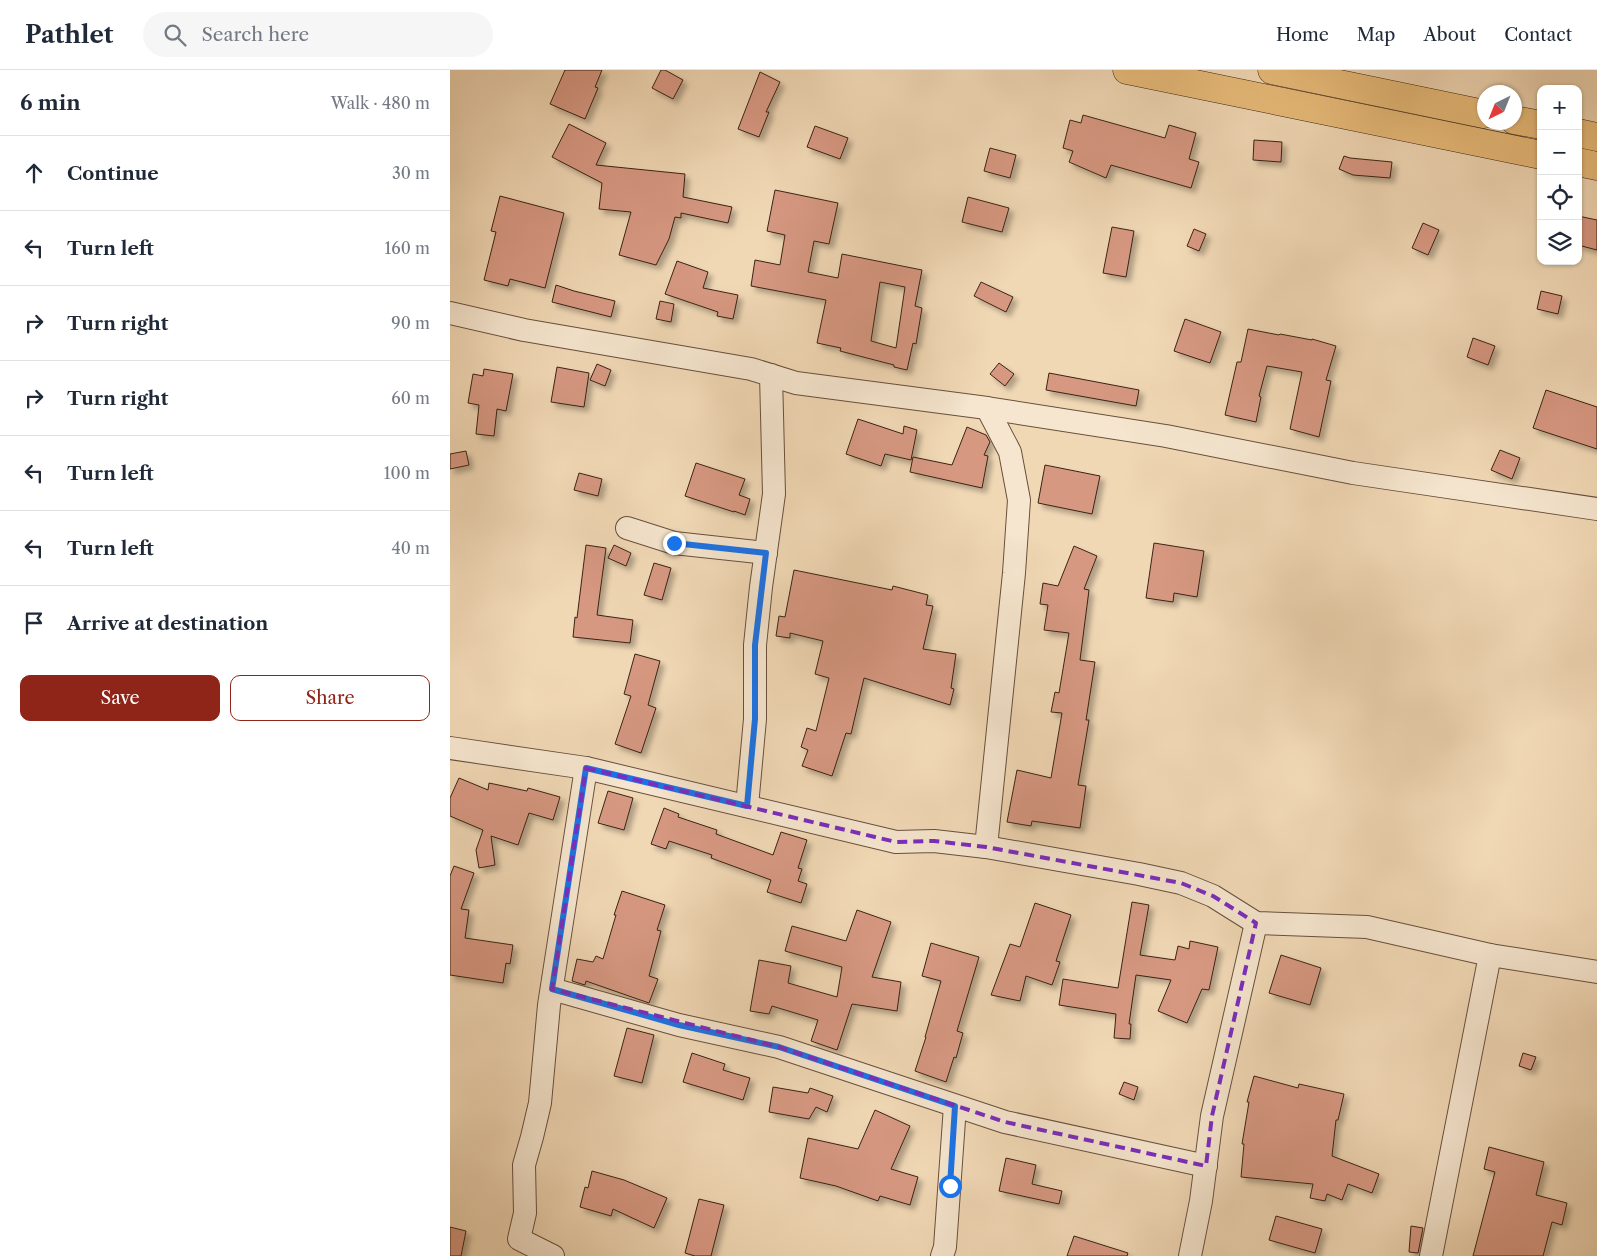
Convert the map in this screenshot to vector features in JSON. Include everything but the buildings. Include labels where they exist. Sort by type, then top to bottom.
[{"type":"highway","points":[[1127,70],[1537,153]]},
{"type":"highway","points":[[1272,70],[1477,113]]},
{"type":"highway","points":[[1522,121],[1537,124]]},
{"type":"highway","points":[[1582,134],[1597,136]]},
{"type":"highway","points":[[1582,163],[1597,166]]},
{"type":"street","points":[[450,313],[524,330],[751,370],[796,383],[986,408],[1166,436],[1353,473],[1597,510]]},
{"type":"street","points":[[747,806],[755,719],[755,645],[774,494],[771,375]]},
{"type":"street","points":[[986,408],[1010,452],[1019,500],[1014,573],[986,847]]},
{"type":"street","points":[[627,528],[674,543],[766,553]]},
{"type":"street","points":[[450,748],[586,768],[896,842],[934,841],[986,847],[1181,883],[1212,896],[1256,923],[1367,928],[1490,955],[1597,972]]},
{"type":"street","points":[[553,1256],[519,1239],[525,1213],[524,1165],[540,1104],[552,989],[586,768]]},
{"type":"street","points":[[1190,1256],[1201,1201],[1212,1116],[1256,923]]},
{"type":"street","points":[[1430,1256],[1490,955]]},
{"type":"street","points":[[552,989],[679,1025],[779,1047],[1005,1122],[1206,1166]]},
{"type":"street","points":[[942,1256],[945,1247],[955,1106]]},
{"type":"highlighted area","points":[[586,768],[896,842],[934,841],[986,847],[1181,883],[1213,896],[1256,923],[1212,1116],[1206,1166],[1005,1122],[779,1047],[552,989]]},
{"type":"route","points":[[674,543],[766,553],[755,645],[755,719],[747,806],[586,768],[552,989],[679,1025],[779,1047],[955,1106],[950,1186]]}]
